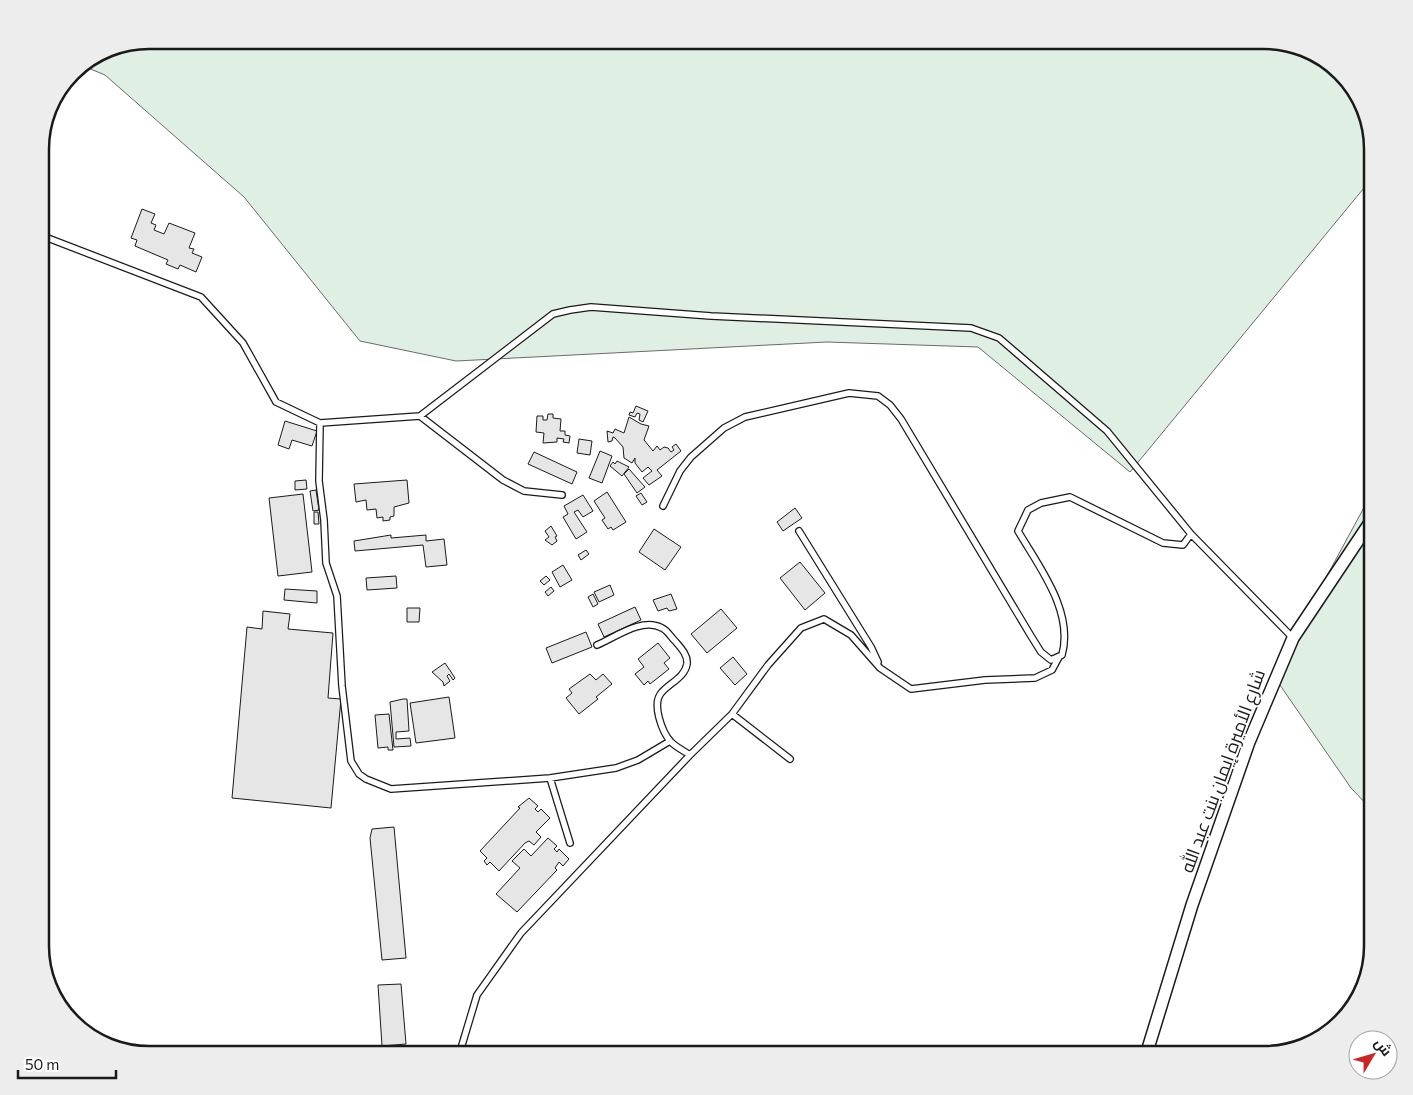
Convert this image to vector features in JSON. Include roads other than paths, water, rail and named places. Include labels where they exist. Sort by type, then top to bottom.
[{"type":"street","name":"شارع الأميرة إيمان بنت عبد الله","points":[[1149,1046],[1192,906],[1246,751],[1293,638],[1364,532]]},
{"type":"lane","points":[[49,238],[201,297],[243,343],[276,402],[320,424],[420,416],[553,314],[590,307],[711,316],[971,328],[999,338],[1106,431],[1191,534],[1293,638]]},
{"type":"lane","points":[[663,506],[680,471],[691,457],[724,428],[745,417],[850,393],[878,396],[890,405],[901,419],[1041,652],[1051,660],[1059,657]]},
{"type":"lane","points":[[420,416],[503,480],[524,491],[562,495]]},
{"type":"lane","points":[[320,424],[319,481],[324,520],[326,563],[336,596],[342,686],[351,761],[354,768],[366,779],[391,788],[550,778],[616,768],[638,760],[670,741]]},
{"type":"lane","points":[[463,1046],[477,995],[521,933],[690,755],[732,714],[768,665],[801,628],[824,619],[851,635],[880,668],[911,689],[985,680],[1035,678],[1052,670],[1062,655],[1065,638],[1058,601],[1018,531],[1028,510],[1041,503],[1070,498],[1163,543],[1183,545],[1191,534]]},
{"type":"lane","points":[[799,531],[871,647],[880,668]]},
{"type":"lane","points":[[597,645],[642,624],[663,628],[684,652],[687,662],[686,670],[658,697],[659,719],[670,741],[690,755]]},
{"type":"lane","points":[[732,714],[790,760]]},
{"type":"lane","points":[[550,778],[570,843]]}]
